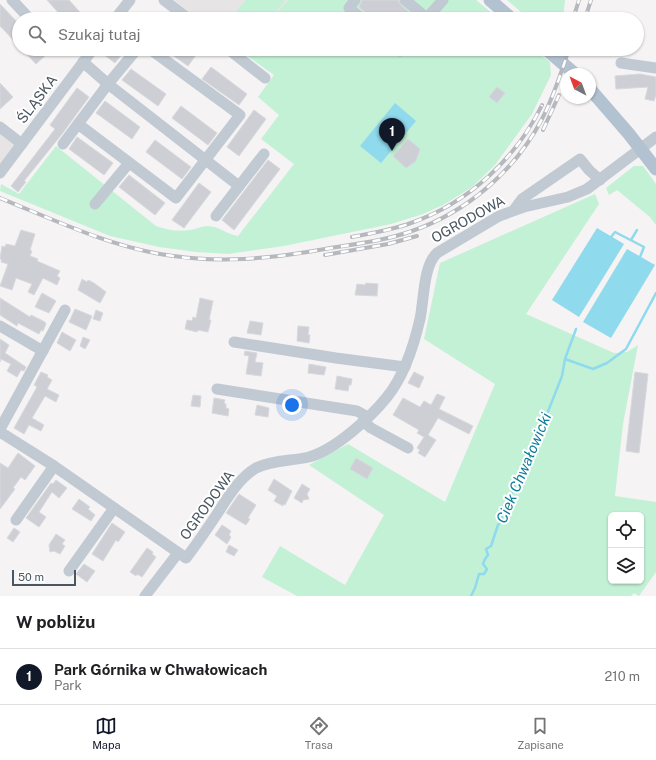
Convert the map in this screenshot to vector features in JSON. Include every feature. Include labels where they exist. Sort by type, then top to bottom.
[{"type":"main road","points":[[490,0],[504,12]]},
{"type":"main road","points":[[554,56],[568,68]]},
{"type":"main road","points":[[596,96],[656,169]]},
{"type":"street","points":[[12,0],[23,12]]},
{"type":"street","points":[[121,12],[130,0]]},
{"type":"street","points":[[164,0],[180,12]]},
{"type":"street","points":[[354,12],[349,8],[355,0]]},
{"type":"street","points":[[405,0],[419,12]]},
{"type":"street","points":[[431,12],[442,0]]},
{"type":"street","name":"ŚLĄSKA","points":[[0,173],[88,56]]},
{"type":"street","points":[[63,144],[131,56]]},
{"type":"street","points":[[78,124],[176,198],[240,115],[160,56]]},
{"type":"street","points":[[237,56],[265,78]]},
{"type":"street","points":[[83,62],[108,84],[239,186]]},
{"type":"street","points":[[621,63],[656,68]]},
{"type":"street","points":[[0,127],[22,144]]},
{"type":"street","name":"OGRODOWA","points":[[65,310],[0,430],[186,558],[235,488],[251,472],[267,464],[311,456],[322,452],[337,443],[366,419],[389,394],[404,367],[420,319],[431,259],[437,253],[488,222],[514,210],[568,198],[587,189],[656,136]]},
{"type":"street","points":[[216,216],[264,154]]},
{"type":"street","points":[[514,210],[522,199],[580,159],[600,180]]},
{"type":"street","points":[[95,204],[129,163]]},
{"type":"street","points":[[0,326],[43,351]]},
{"type":"street","points":[[234,342],[404,367]]},
{"type":"street","points":[[218,389],[357,411],[366,419],[371,428],[408,448]]},
{"type":"street","points":[[16,520],[54,466]]},
{"type":"street","points":[[69,571],[114,508]]},
{"type":"street","name":"OGRODOWA","points":[[145,596],[178,553]]},
{"type":"shaded area","points":[[174,0],[288,0],[277,12],[190,12]]},
{"type":"shaded area","points":[[0,133],[16,145],[0,169]]},
{"type":"green space","points":[[246,0],[285,1],[275,12],[235,12]]},
{"type":"green space","points":[[288,0],[476,0],[491,12],[277,12]]},
{"type":"green space","points":[[507,0],[565,0],[564,12],[521,12]]},
{"type":"green space","points":[[248,56],[543,56],[550,62],[551,75],[532,114],[495,165],[472,187],[445,204],[423,214],[391,224],[284,246],[228,254],[196,252],[159,247],[110,236],[0,191],[1,184],[19,194],[56,146],[156,226],[169,230],[181,231],[212,226],[238,236],[294,164],[261,139],[279,115],[258,97],[274,75]]},
{"type":"green space","points":[[634,166],[643,166],[656,184],[656,225],[650,217],[617,190],[609,195],[606,188]]},
{"type":"green space","points":[[595,194],[599,204],[526,314],[614,353],[627,352],[638,345],[623,424],[615,496],[656,502],[656,572],[639,596],[634,593],[631,596],[297,596],[262,577],[280,546],[345,585],[384,515],[309,465],[348,444],[445,502],[495,384],[424,339],[440,263]]},
{"type":"water","points":[[395,103],[416,121],[381,163],[360,146]]},
{"type":"water","points":[[597,228],[624,244],[579,317],[552,300]]},
{"type":"water","points":[[627,249],[655,265],[611,338],[583,322]]},
{"type":"building","points":[[47,0],[69,0],[80,12],[58,12]]},
{"type":"building","points":[[362,0],[398,0],[409,12],[365,12],[359,7]]},
{"type":"building","points":[[0,4],[12,17],[12,39],[0,26]]},
{"type":"building","points":[[29,56],[45,56],[36,64]]},
{"type":"building","points":[[106,56],[120,56],[115,63]]},
{"type":"building","points":[[174,56],[195,56],[188,66]]},
{"type":"building","points":[[211,67],[247,94],[239,105],[202,79]]},
{"type":"building","points":[[131,69],[166,94],[158,106],[122,80]]},
{"type":"building","points":[[640,74],[656,77],[656,95],[654,101],[645,99],[648,87],[616,89],[615,76]]},
{"type":"building","points":[[0,83],[13,97],[0,109]]},
{"type":"building","points":[[497,87],[505,93],[497,103],[489,97]]},
{"type":"building","points":[[77,88],[89,97],[62,134],[24,181],[26,182],[18,192],[11,186],[55,129],[50,125]]},
{"type":"building","points":[[105,101],[140,127],[132,139],[96,113]]},
{"type":"building","points":[[181,106],[217,133],[208,145],[172,118]]},
{"type":"building","points":[[254,110],[266,119],[239,156],[227,147]]},
{"type":"building","points":[[77,137],[113,163],[104,175],[69,149]]},
{"type":"building","points":[[408,139],[420,149],[416,161],[406,168],[393,156]]},
{"type":"building","points":[[155,140],[191,167],[182,179],[146,152]]},
{"type":"building","points":[[268,160],[280,169],[234,230],[222,220]]},
{"type":"building","points":[[129,175],[165,203],[155,215],[119,187]]},
{"type":"building","points":[[199,183],[211,192],[184,228],[172,220]]},
{"type":"building","points":[[21,230],[35,234],[30,250],[32,251],[30,256],[38,259],[37,261],[60,271],[57,276],[60,278],[57,285],[43,278],[34,295],[28,292],[32,284],[16,278],[12,290],[0,286],[8,264],[1,262],[2,260],[0,259],[2,246],[5,247],[6,244],[15,246]]},
{"type":"building","points":[[82,279],[87,282],[88,280],[94,283],[106,292],[100,303],[78,290]]},
{"type":"building","points":[[366,283],[378,284],[377,296],[355,295],[357,284],[365,285]]},
{"type":"building","points":[[42,293],[56,301],[49,313],[35,307]]},
{"type":"building","points":[[0,298],[30,317],[31,315],[45,322],[46,324],[43,331],[41,330],[39,334],[18,323],[17,326],[0,315]]},
{"type":"building","points":[[200,298],[213,301],[208,332],[198,330],[197,332],[185,329],[187,320],[192,321],[193,317],[196,318]]},
{"type":"building","points":[[75,309],[92,316],[86,330],[69,322]]},
{"type":"building","points":[[96,310],[103,313],[100,321],[93,319]]},
{"type":"building","points":[[250,321],[263,323],[261,335],[247,333]]},
{"type":"building","points":[[298,326],[309,327],[309,343],[297,341]]},
{"type":"building","points":[[62,332],[76,340],[70,351],[57,343]]},
{"type":"building","points":[[83,337],[90,340],[85,349],[80,346]]},
{"type":"building","points":[[0,339],[9,345],[5,353],[26,367],[24,371],[21,370],[17,377],[7,371],[11,364],[1,359],[0,362]]},
{"type":"building","points":[[245,351],[257,353],[255,362],[263,363],[261,376],[246,374],[249,356],[244,355]]},
{"type":"building","points":[[309,364],[326,367],[324,375],[308,373]]},
{"type":"building","points":[[41,372],[48,375],[47,377],[52,380],[47,389],[59,395],[56,402],[45,396],[32,418],[44,425],[41,431],[29,425],[24,434],[14,428],[37,387],[34,385]]},
{"type":"building","points":[[414,372],[424,377],[419,388],[408,383]]},
{"type":"building","points":[[635,372],[648,374],[639,453],[626,451]]},
{"type":"building","points":[[337,376],[352,379],[348,391],[335,389]]},
{"type":"building","points":[[437,394],[445,397],[439,409],[473,426],[469,434],[438,418],[428,435],[436,440],[425,457],[418,453],[420,450],[417,448],[424,437],[417,433],[419,430],[393,415],[403,398],[420,407],[424,401],[431,405]]},
{"type":"building","points":[[193,395],[201,396],[200,407],[191,406]]},
{"type":"building","points":[[214,398],[225,400],[224,403],[226,404],[226,408],[229,409],[228,416],[212,413]]},
{"type":"building","points":[[257,405],[269,408],[268,417],[255,415]]},
{"type":"building","points":[[18,453],[35,466],[25,480],[21,477],[13,488],[15,489],[0,509],[0,463],[8,468]]},
{"type":"building","points":[[356,458],[373,468],[367,479],[350,469]]},
{"type":"building","points":[[274,479],[292,491],[285,505],[283,504],[283,506],[274,501],[277,496],[268,490]]},
{"type":"building","points":[[56,480],[67,488],[59,498],[52,492],[39,512],[46,517],[39,527],[26,518],[51,483],[53,484]]},
{"type":"building","points":[[302,484],[310,489],[307,494],[309,499],[303,500],[302,503],[294,498]]},
{"type":"building","points":[[239,494],[256,505],[248,518],[250,519],[246,525],[226,513]]},
{"type":"building","points":[[79,499],[90,507],[88,509],[95,515],[91,521],[72,509]]},
{"type":"building","points":[[112,523],[125,532],[118,542],[116,540],[103,561],[92,554]]},
{"type":"building","points":[[222,525],[231,531],[229,535],[231,537],[227,544],[215,535]]},
{"type":"building","points":[[14,528],[20,532],[13,542],[7,538]]},
{"type":"building","points":[[56,534],[65,540],[62,544],[65,546],[60,554],[54,551],[50,552],[49,545]]},
{"type":"building","points":[[229,545],[238,550],[234,556],[226,552]]},
{"type":"building","points":[[147,548],[153,552],[152,554],[156,557],[142,577],[137,574],[136,576],[130,572]]},
{"type":"building","points":[[84,564],[95,571],[87,582],[76,574]]},
{"type":"waterway","points":[[631,240],[637,230]]},
{"type":"waterway","points":[[611,237],[615,232],[644,247],[640,257]]},
{"type":"waterway","points":[[565,359],[593,369],[607,363],[626,349],[656,293]]},
{"type":"waterway","name":"Ciek Chwałowicki","points":[[471,596],[479,574],[484,574],[487,569],[483,564],[488,555],[486,549],[491,546],[498,525],[502,520],[503,511],[531,451],[532,445],[536,442],[562,376],[565,359],[576,329]]},
{"type":"railway","points":[[575,12],[579,0]]},
{"type":"railway","points":[[587,12],[591,0]]},
{"type":"railway","points":[[0,198],[119,244],[139,250],[181,257],[202,259],[263,258],[369,242],[391,237],[412,231],[452,213],[488,187],[504,172],[531,138],[542,119],[554,93],[567,56]]},
{"type":"railway","points":[[543,130],[559,95]]},
{"type":"railway","points":[[352,237],[411,223],[452,204],[471,191],[488,177],[519,143],[542,105]]},
{"type":"railway","points":[[325,255],[388,244],[417,236]]},
{"type":"place","name":"Park Górnika w Chwałowicach","points":[[392,151]]}]
